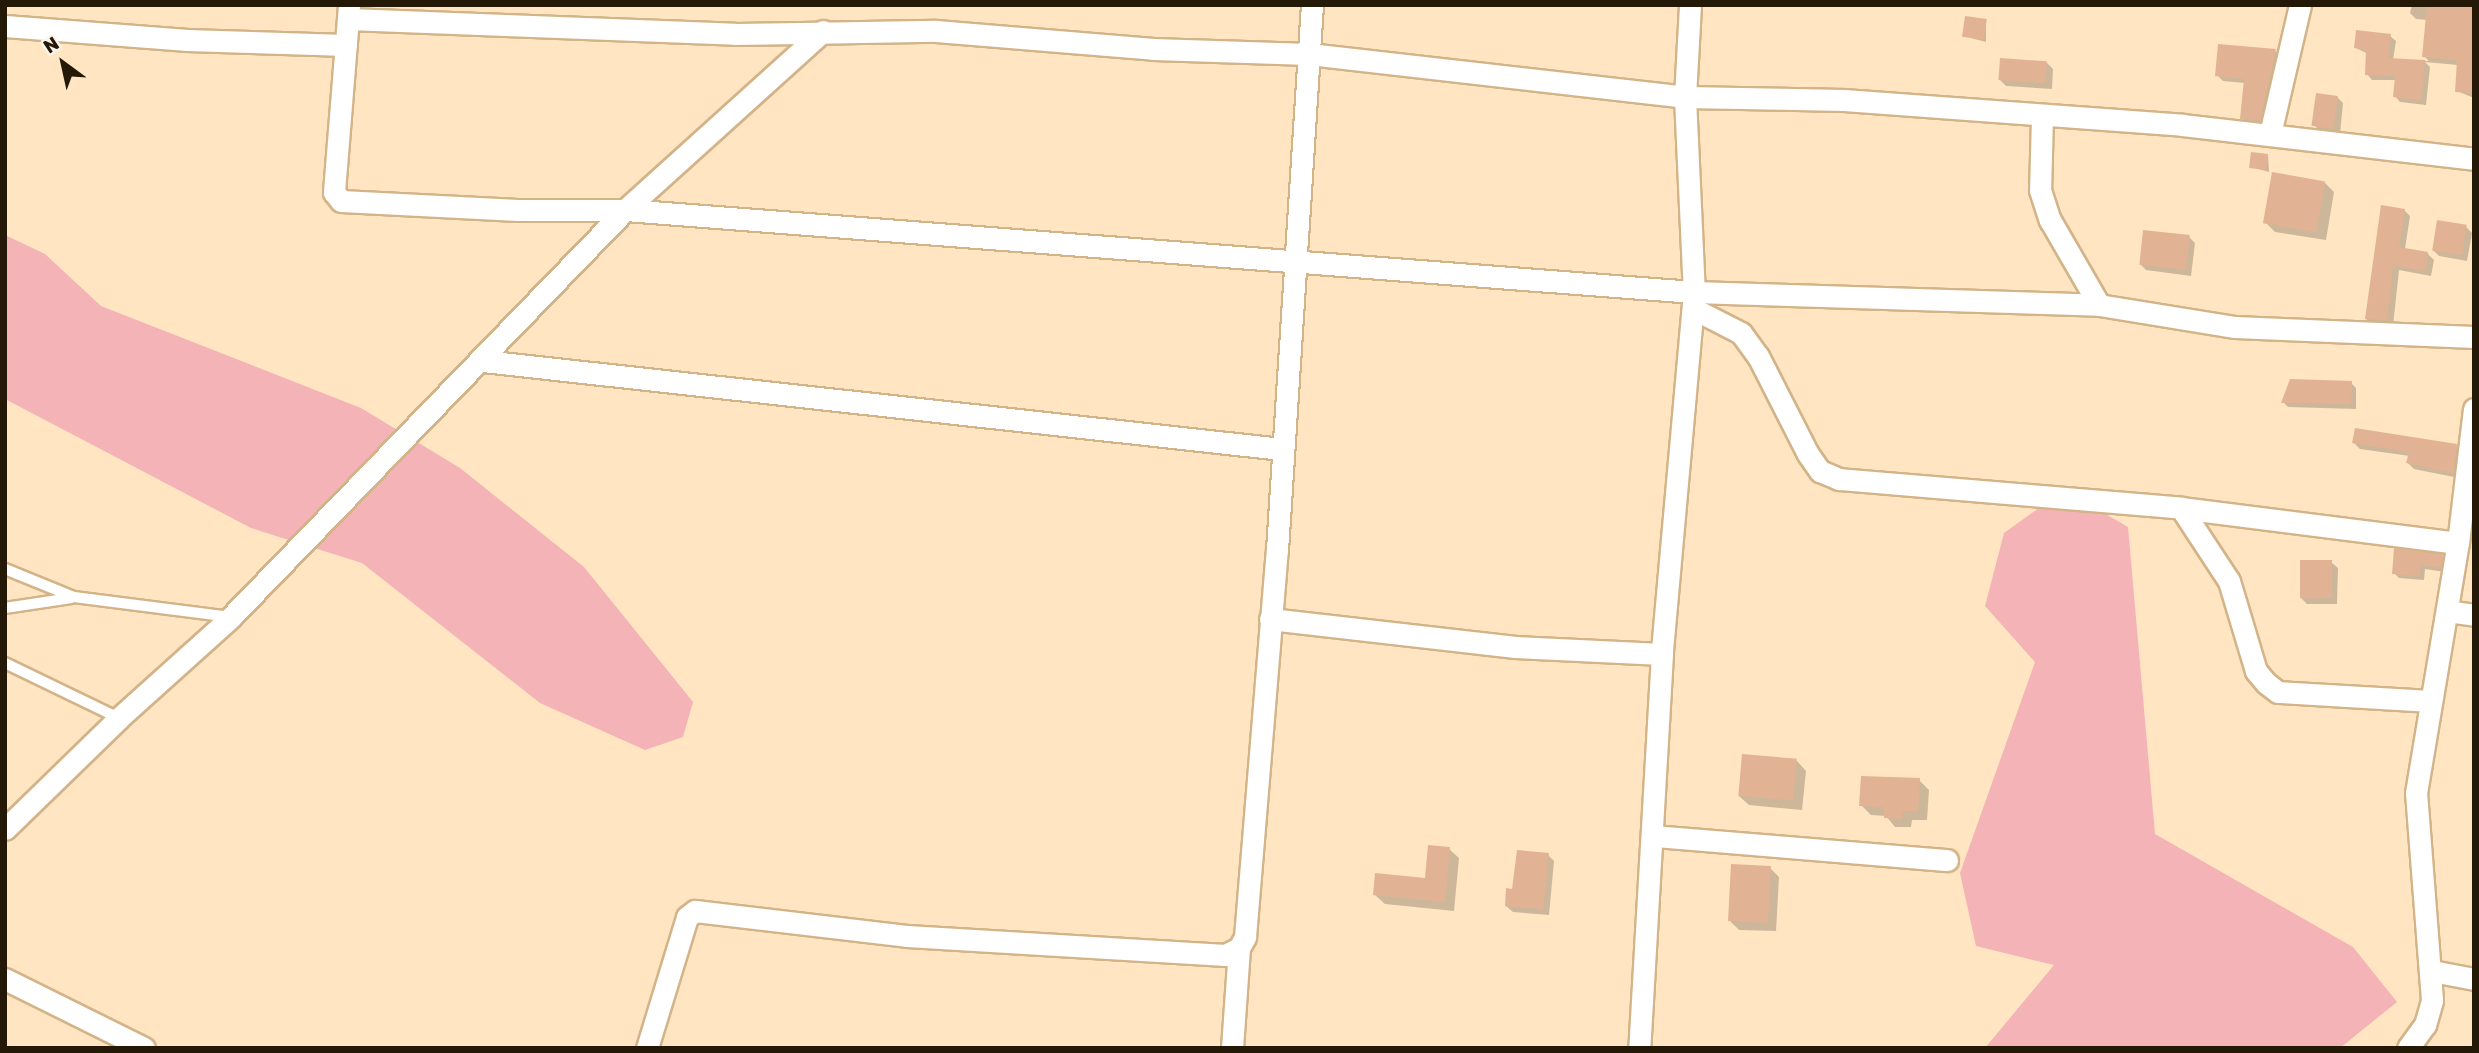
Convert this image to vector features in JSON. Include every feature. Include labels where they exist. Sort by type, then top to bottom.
[{"type":"street","points":[[1232,1048],[1239,948],[1245,937],[1294,261],[1302,202],[1312,5]]},
{"type":"street","points":[[1639,1048],[1654,836],[1662,654],[1694,300],[1685,97],[1690,5]]},
{"type":"street","points":[[2270,134],[2300,5]]},
{"type":"street","points":[[2474,159],[2270,134],[1844,100],[1685,97],[1309,54],[1153,49],[936,31],[735,34],[348,12],[335,199],[518,210],[625,210],[1294,261],[1694,300],[2099,305],[2235,327],[2474,337]]},
{"type":"street","points":[[5,26],[187,40],[345,45]]},
{"type":"street","points":[[5,829],[119,718],[231,617],[483,361],[625,210],[823,31]]},
{"type":"street","points":[[2042,116],[2040,190],[2050,220],[2099,305]]},
{"type":"street","points":[[1694,300],[1741,333],[1758,356],[1808,454],[1820,471],[1839,479],[2182,508],[2458,543]]},
{"type":"street","points":[[483,361],[1282,449]]},
{"type":"street","points":[[2408,1048],[2425,1025],[2432,1000],[2432,971],[2415,820],[2429,701],[2458,543],[2473,419]]},
{"type":"street","points":[[2182,508],[2229,581],[2256,671],[2266,683],[2278,692],[2429,701]]},
{"type":"street","points":[[2447,611],[2474,615]]},
{"type":"street","points":[[1270,619],[1515,647],[1662,654]]},
{"type":"street","points":[[1654,836],[1947,860]]},
{"type":"street","points":[[647,1048],[687,917],[695,911],[907,936],[1225,956],[1239,948]]},
{"type":"street","points":[[2432,971],[2474,979]]},
{"type":"street","points":[[5,979],[144,1048]]},
{"type":"lane","points":[[5,569],[74,597],[231,617]]},
{"type":"lane","points":[[5,608],[74,597]]},
{"type":"lane","points":[[5,663],[119,718]]},
{"type":"shaded area","points":[[5,235],[45,254],[101,306],[361,408],[460,468],[584,567],[693,702],[683,737],[645,750],[540,703],[362,563],[251,528],[5,399]]},
{"type":"shaded area","points":[[2064,490],[2128,527],[2155,834],[2353,947],[2397,1002],[2340,1048],[1985,1048],[2054,965],[1976,946],[1960,873],[2035,662],[1985,606],[2004,533]]},
{"type":"building","points":[[2427,5],[2474,5],[2474,93],[2455,92],[2457,60],[2422,57]]},
{"type":"building","points":[[1965,16],[1987,19],[1984,40],[1962,37]]},
{"type":"building","points":[[2356,30],[2391,34],[2388,58],[2425,60],[2421,100],[2393,97],[2395,76],[2365,75],[2366,50],[2354,48]]},
{"type":"building","points":[[2218,44],[2276,49],[2260,121],[2240,119],[2244,79],[2215,76]]},
{"type":"building","points":[[2000,58],[2047,61],[2045,83],[1998,80]]},
{"type":"building","points":[[2316,93],[2338,96],[2333,129],[2311,126]]},
{"type":"building","points":[[2251,152],[2268,154],[2266,170],[2249,168]]},
{"type":"building","points":[[2272,172],[2325,181],[2316,233],[2263,223]]},
{"type":"building","points":[[2381,205],[2405,209],[2399,247],[2428,252],[2425,271],[2393,265],[2387,320],[2365,319]]},
{"type":"building","points":[[2437,220],[2467,225],[2462,255],[2432,251]]},
{"type":"building","points":[[2143,230],[2190,235],[2186,270],[2139,265]]},
{"type":"building","points":[[2290,379],[2352,381],[2351,404],[2281,403]]},
{"type":"building","points":[[2355,428],[2457,444],[2453,473],[2406,463],[2409,452],[2352,443]]},
{"type":"building","points":[[2394,548],[2443,554],[2441,568],[2420,565],[2420,576],[2392,574]]},
{"type":"building","points":[[2300,560],[2332,560],[2332,598],[2300,598]]},
{"type":"building","points":[[1742,754],[1797,759],[1793,801],[1738,796]]},
{"type":"building","points":[[1861,776],[1920,778],[1918,811],[1903,811],[1902,819],[1884,818],[1884,807],[1859,806]]},
{"type":"building","points":[[1428,845],[1450,847],[1445,902],[1373,895],[1375,873],[1425,878]]},
{"type":"building","points":[[1517,850],[1549,853],[1543,909],[1505,906],[1506,888],[1512,889]]},
{"type":"building","points":[[1731,864],[1771,866],[1768,923],[1728,921]]}]
